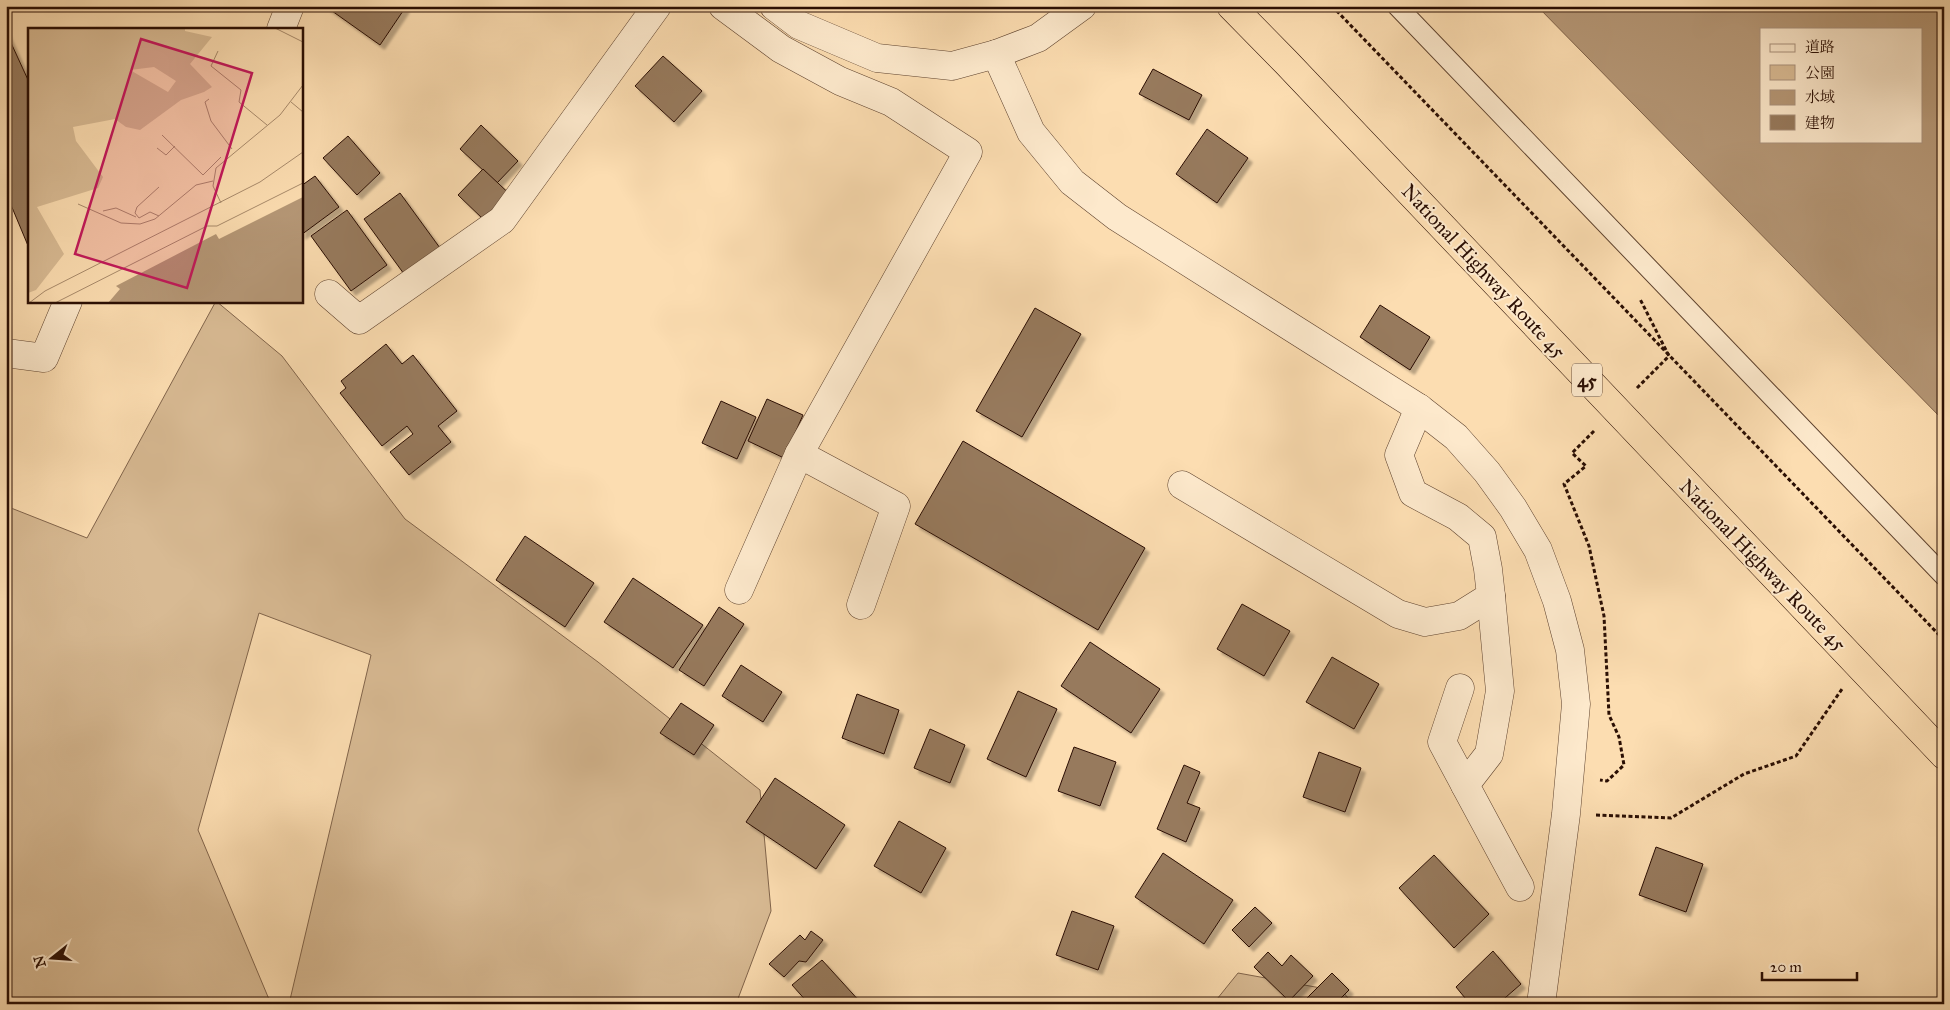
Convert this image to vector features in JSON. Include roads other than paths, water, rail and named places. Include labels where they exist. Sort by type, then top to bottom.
[{"type":"highway","name":"National Highway Route 45","points":[[1231,6],[1944,755]]},
{"type":"street","points":[[281,28],[290,6]]},
{"type":"street","points":[[329,294],[360,320],[502,220],[657,6]]},
{"type":"street","points":[[723,6],[780,49],[840,81],[891,102],[968,152],[799,454],[739,590]]},
{"type":"street","points":[[774,6],[799,25],[877,58],[952,66],[996,54],[1038,38],[1082,6]]},
{"type":"street","points":[[996,54],[1031,132],[1072,182],[1116,217],[1419,408],[1456,437],[1487,472],[1513,508],[1538,550],[1557,601],[1570,650],[1576,704],[1566,814],[1541,1004]]},
{"type":"street","points":[[6,353],[44,358],[68,302]]},
{"type":"street","points":[[1419,408],[1399,455],[1413,493],[1458,517],[1482,537],[1488,569],[1500,691],[1489,754],[1465,785]]},
{"type":"street","points":[[799,454],[896,506],[861,605]]},
{"type":"street","points":[[1182,484],[1398,614],[1426,622],[1459,616],[1491,596]]},
{"type":"street","points":[[1460,688],[1442,742],[1520,887]]},
{"type":"lane","points":[[1397,6],[1944,576]]},
{"type":"water","points":[[1537,6],[1944,6],[1944,421]]}]
